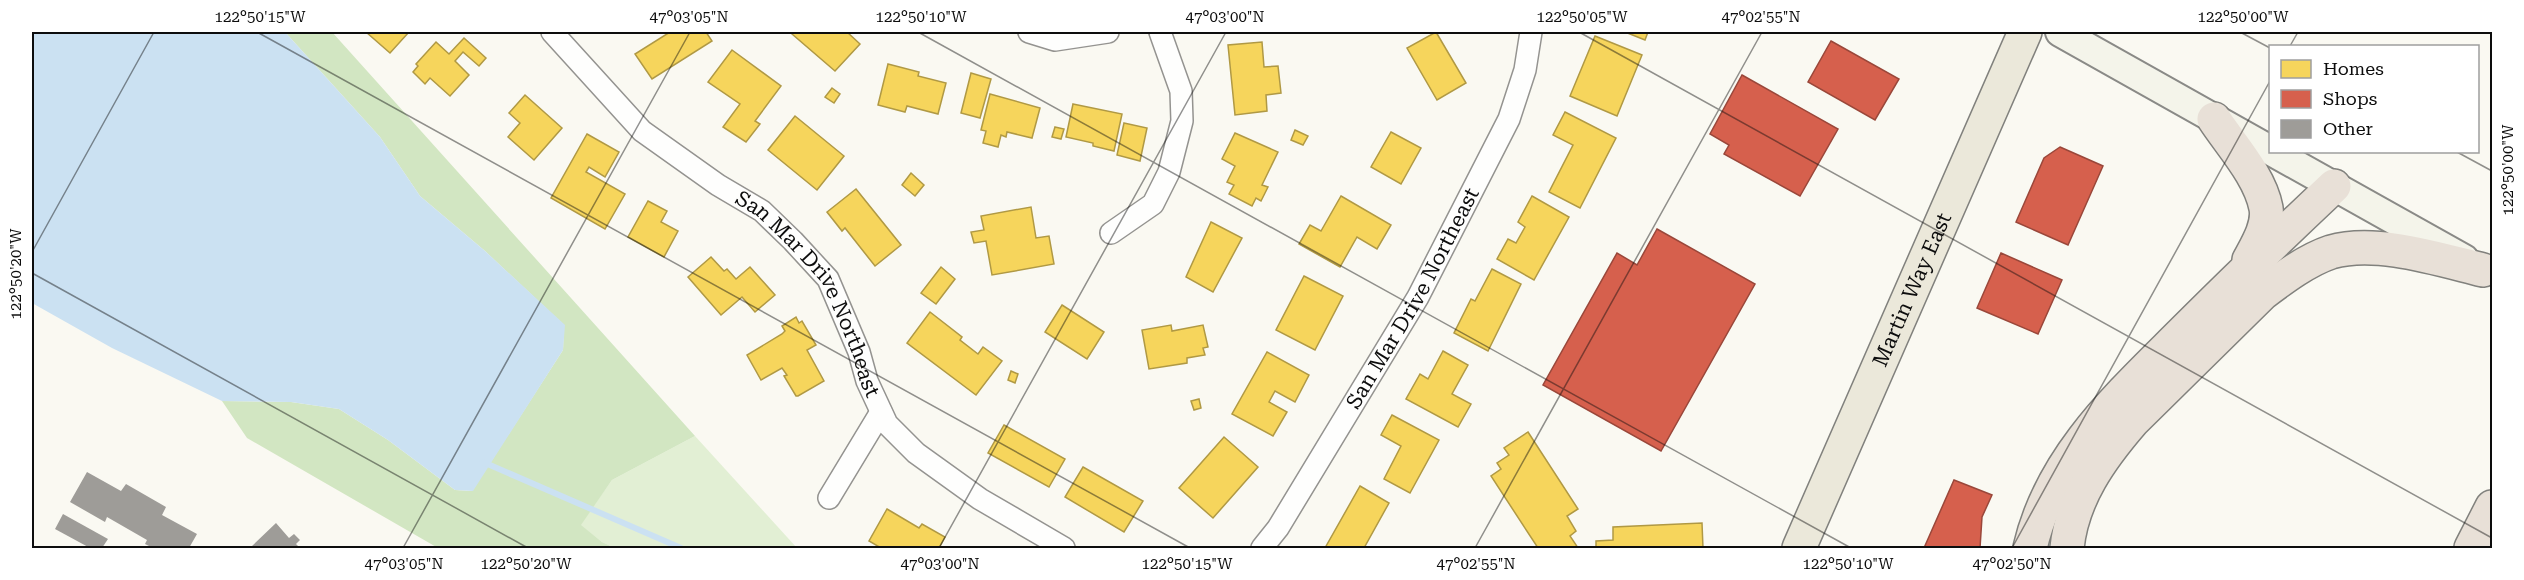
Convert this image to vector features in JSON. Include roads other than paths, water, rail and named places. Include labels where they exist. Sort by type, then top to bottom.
[{"type":"highway","points":[[2214,118],[2250,172],[2266,209],[2262,236],[2241,273]]},
{"type":"highway","points":[[2030,549],[2034,529],[2056,477],[2089,430],[2129,386],[2241,273],[2334,186]]},
{"type":"highway","points":[[2067,549],[2073,515],[2085,488],[2115,442],[2133,421],[2263,293],[2281,279],[2325,255],[2358,248],[2411,253],[2488,272]]},
{"type":"highway","points":[[2471,549],[2493,507]]},
{"type":"main road","name":"Martin Way East","points":[[1799,549],[2025,32]]},
{"type":"main road","points":[[2060,32],[2269,149]]},
{"type":"main road","points":[[2276,153],[2488,272]]},
{"type":"street","name":"San Mar Drive Northeast","points":[[552,32],[642,131],[718,185],[762,211],[828,279],[859,352],[867,381],[887,424],[916,453],[980,499],[1064,549]]},
{"type":"street","points":[[1029,32],[1055,40],[1108,32]]},
{"type":"street","points":[[1111,233],[1153,204],[1169,172],[1182,122],[1181,91],[1161,32]]},
{"type":"street","name":"San Mar Drive Northeast","points":[[1262,549],[1278,528],[1418,297],[1509,119],[1525,70],[1531,32]]},
{"type":"street","points":[[829,498],[881,412]]},
{"type":"water","points":[[32,32],[285,32],[380,137],[420,196],[485,251],[565,325],[563,350],[473,491],[455,490],[388,440],[339,409],[291,402],[222,401],[112,348],[32,303]]},
{"type":"waterway","points":[[483,462],[681,548]]}]
